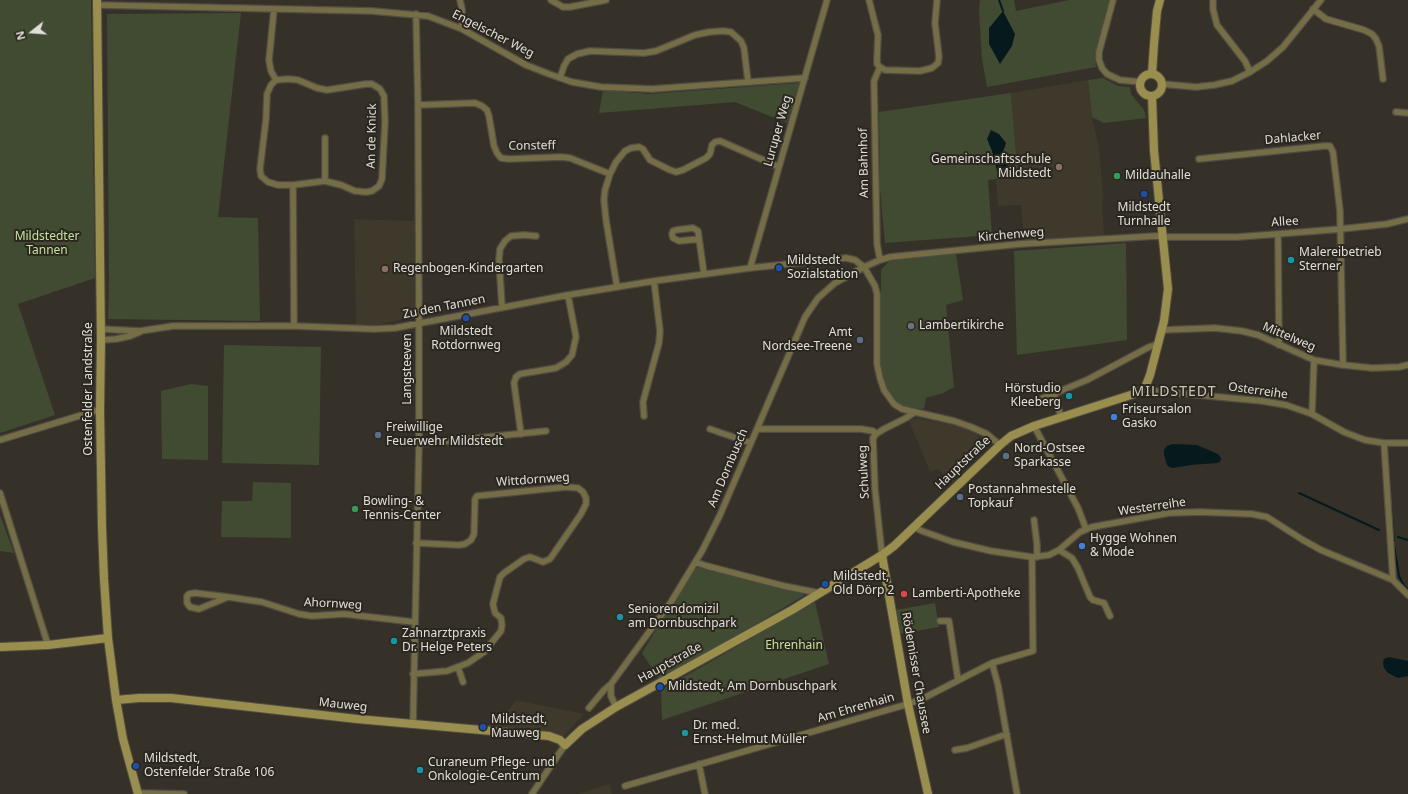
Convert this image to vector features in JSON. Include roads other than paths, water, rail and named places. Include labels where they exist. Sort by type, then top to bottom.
[{"type":"street","points":[[460,0],[462,9],[462,29]]},
{"type":"street","points":[[551,0],[562,7],[570,7],[606,0]]},
{"type":"street","name":"Luruper Weg","points":[[750,268],[827,0]]},
{"type":"street","points":[[869,0],[878,35],[877,64],[886,70],[920,71],[932,68],[938,63],[939,51],[935,22],[937,0]]},
{"type":"street","points":[[1113,0],[1099,52],[1099,60],[1102,68],[1108,74],[1120,80],[1141,82]]},
{"type":"street","points":[[1152,74],[1157,11],[1160,0]]},
{"type":"street","points":[[1214,0],[1213,9],[1217,25],[1245,62],[1250,72]]},
{"type":"street","points":[[1162,84],[1196,87],[1214,85],[1232,81],[1250,72],[1267,61],[1283,47],[1320,0]]},
{"type":"street","name":"Engelscher Weg","points":[[97,2],[416,14],[438,19],[462,29],[526,65],[560,78],[588,85],[625,89],[652,89],[805,78]]},
{"type":"street","name":"Ostenfelder Landstraße","points":[[97,2],[102,340],[100,411],[102,528],[108,638],[116,700],[123,738],[138,794]]},
{"type":"street","points":[[274,9],[269,60],[271,71],[276,80]]},
{"type":"street","points":[[1313,9],[1326,19],[1364,30],[1372,34],[1379,46],[1383,79]]},
{"type":"street","name":"Langsteeven","points":[[413,724],[419,444],[418,105],[416,14]]},
{"type":"street","points":[[560,78],[568,59],[577,54],[590,51],[656,51],[695,35],[723,31],[730,32],[741,41],[744,48],[748,82]]},
{"type":"street","name":"Am Bahnhof","points":[[880,67],[874,82],[877,244],[880,260]]},
{"type":"street","points":[[1152,74],[1160,78],[1162,84],[1160,92],[1152,96],[1142,92],[1141,82],[1146,76],[1152,74]]},
{"type":"street","name":"An de Knick","points":[[276,80],[298,80],[317,88],[328,90],[357,84],[372,84],[380,89],[384,96],[385,122],[382,179],[379,186],[372,191],[355,191],[341,185],[325,181],[293,185],[278,185],[268,182],[261,176],[260,169],[266,118],[267,94],[271,85],[276,80]]},
{"type":"street","points":[[1145,388],[1162,330],[1168,288],[1154,151],[1152,96]]},
{"type":"street","name":"Consteff","points":[[418,105],[475,103],[482,106],[487,110],[494,146],[501,158],[570,158],[610,174]]},
{"type":"street","points":[[1396,112],[1408,113]]},
{"type":"street","points":[[325,138],[325,181]]},
{"type":"street","points":[[617,287],[604,200],[605,190],[610,174],[616,162],[625,151],[631,148],[639,147],[643,149],[650,160],[676,172],[706,158],[710,154],[712,145],[715,142],[720,141],[779,167]]},
{"type":"street","name":"Dahlacker","points":[[1199,159],[1330,146],[1333,152],[1341,229]]},
{"type":"street","points":[[293,185],[294,326]]},
{"type":"street","name":"Allee","points":[[1163,237],[1237,237],[1278,234],[1387,224],[1408,219]]},
{"type":"street","points":[[1341,229],[1343,365]]},
{"type":"street","points":[[1278,234],[1279,345]]},
{"type":"street","points":[[502,307],[499,259],[500,248],[505,240],[511,236],[536,236]]},
{"type":"street","name":"Kirchenweg","points":[[864,267],[880,260],[897,256],[1020,244],[1156,236],[1163,237]]},
{"type":"street","points":[[699,239],[704,274]]},
{"type":"street","points":[[750,268],[846,258],[855,260],[864,267],[872,279],[877,294],[877,364],[884,390],[894,404],[902,409],[954,421],[971,427],[987,434],[1000,445]]},
{"type":"street","name":"Am Dornbusch","points":[[589,708],[611,684],[671,602],[702,551],[720,515],[805,316],[818,298],[835,283],[864,267]]},
{"type":"street","name":"Zu den Tannen","points":[[102,340],[116,339],[140,332],[173,326],[294,326],[374,330],[395,328],[654,280],[750,268]]},
{"type":"street","points":[[644,416],[643,402],[659,343],[660,331],[654,280]]},
{"type":"street","points":[[521,434],[514,383],[516,377],[520,374],[556,368],[566,362],[572,355],[576,337],[568,295]]},
{"type":"street","name":"Mittelweg","points":[[1162,330],[1216,328],[1242,331],[1258,335],[1314,360],[1372,368],[1408,366]]},
{"type":"street","name":"Zu den Tannen","points":[[101,329],[140,332]]},
{"type":"street","points":[[1043,398],[1087,380],[1149,347],[1158,344]]},
{"type":"street","points":[[1312,414],[1314,360]]},
{"type":"street","name":"Osterreihe","points":[[1145,388],[1156,391],[1262,401],[1286,405],[1312,414],[1344,432],[1365,440],[1384,443],[1408,443]]},
{"type":"street","name":"Hauptstraße","points":[[566,745],[582,729],[616,707],[792,610],[882,555],[1011,436],[1034,426],[1137,393],[1145,388]]},
{"type":"street","points":[[1054,393],[1061,417]]},
{"type":"street","points":[[0,440],[95,410],[100,411]]},
{"type":"street","name":"Schulweg","points":[[882,555],[875,489],[873,438],[884,429],[915,412]]},
{"type":"street","points":[[1034,426],[1068,487],[1086,529]]},
{"type":"street","points":[[710,429],[751,443]]},
{"type":"street","points":[[757,429],[861,429],[873,431],[876,434]]},
{"type":"street","points":[[419,444],[546,431]]},
{"type":"street","points":[[1384,443],[1393,580]]},
{"type":"street","name":"Wittdornweg","points":[[413,674],[447,671],[473,660],[484,652],[500,631],[502,622],[495,612],[493,604],[500,577],[524,559],[530,557],[543,562],[550,559],[581,514],[586,504],[586,498],[584,492],[578,488],[566,487],[477,496],[475,498],[474,534],[471,540],[465,544],[459,545],[416,543]]},
{"type":"street","points":[[0,493],[48,645]]},
{"type":"street","name":"Westerreihe","points":[[914,527],[953,542],[991,551],[1034,557],[1049,555],[1086,529],[1169,513],[1200,512],[1252,514],[1267,517],[1321,550],[1393,580],[1408,595]]},
{"type":"street","points":[[1034,520],[1037,545],[1034,557]]},
{"type":"street","points":[[1058,550],[1072,558],[1078,568],[1090,597],[1093,600],[1104,603],[1110,616]]},
{"type":"street","name":"Rödemisser Chaussee","points":[[882,555],[908,704],[928,794]]},
{"type":"street","name":"Am Ehrenhain","points":[[625,786],[908,704],[992,663],[1033,651],[1034,557]]},
{"type":"street","points":[[695,562],[784,586],[819,593]]},
{"type":"street","name":"Ahornweg","points":[[228,597],[199,609],[190,607],[187,602],[187,596],[195,593],[228,597],[262,602],[299,614],[312,616],[344,614],[414,622]]},
{"type":"street","points":[[940,621],[949,621],[958,680]]},
{"type":"street","points":[[0,647],[48,645],[108,638]]},
{"type":"street","points":[[992,663],[998,685],[1017,794]]},
{"type":"street","points":[[458,667],[463,682]]},
{"type":"street","points":[[611,684],[611,696],[616,707]]},
{"type":"street","name":"Mauweg","points":[[116,700],[171,698],[413,724],[550,736],[560,740],[566,745]]},
{"type":"street","points":[[955,750],[967,748],[1007,734]]},
{"type":"street","points":[[532,794],[566,745]]},
{"type":"street","points":[[699,764],[705,794]]},
{"type":"street","points":[[138,794],[184,794]]},
{"type":"water","points":[[1003,11],[1015,34],[1012,46],[1000,64],[989,44],[989,28]]},
{"type":"water","points":[[991,130],[999,134],[1006,143],[1003,152],[1009,165],[997,171],[987,139]]},
{"type":"water","points":[[1173,444],[1197,445],[1218,454],[1221,458],[1220,462],[1173,468],[1169,467],[1164,455],[1164,450],[1167,446]]},
{"type":"water","points":[[1389,657],[1408,661],[1408,676],[1398,678],[1388,673],[1384,668],[1383,663],[1384,659]]},
{"type":"waterway","points":[[999,0],[1003,11]]},
{"type":"waterway","points":[[1299,493],[1379,530]]},
{"type":"waterway","points":[[1391,505],[1394,541]]},
{"type":"waterway","points":[[1398,537],[1408,540]]},
{"type":"waterway","points":[[1394,546],[1399,576],[1408,590]]},
{"type":"place","name":"Gemeinschaftsschule Mildstedt","points":[[1059,167]]},
{"type":"place","name":"Mildauhalle","points":[[1117,176]]},
{"type":"place","name":"Mildstedt Turnhalle","points":[[1144,194]]},
{"type":"place","name":"Malereibetrieb Sterner","points":[[1291,260]]},
{"type":"place","name":"Mildstedt Sozialstation","points":[[779,268]]},
{"type":"place","name":"Regenbogen-Kindergarten","points":[[385,269]]},
{"type":"place","name":"Mildstedt Rotdornweg","points":[[466,318]]},
{"type":"place","name":"Lambertikirche","points":[[911,326]]},
{"type":"place","name":"Amt Nordsee-Treene","points":[[860,340]]},
{"type":"place","name":"Hörstudio Kleeberg","points":[[1069,396]]},
{"type":"place","name":"Friseursalon Gasko","points":[[1114,417]]},
{"type":"place","name":"Freiwillige Feuerwehr Mildstedt","points":[[378,435]]},
{"type":"place","name":"Nord-Ostsee Sparkasse","points":[[1006,456]]},
{"type":"place","name":"Postannahmestelle Topkauf","points":[[960,497]]},
{"type":"place","name":"Bowling- & Tennis-Center","points":[[355,509]]},
{"type":"place","name":"Hygge Wohnen & Mode","points":[[1082,546]]},
{"type":"place","name":"Mildstedt, Old Dörp 2","points":[[825,584]]},
{"type":"place","name":"Lamberti-Apotheke","points":[[904,594]]},
{"type":"place","name":"Seniorendomizil am Dornbuschpark","points":[[620,617]]},
{"type":"place","name":"Zahnarztpraxis Dr. Helge Peters","points":[[394,641]]},
{"type":"place","name":"Mildstedt, Am Dornbuschpark","points":[[660,687]]},
{"type":"place","name":"Mildstedt, Mauweg","points":[[483,727]]},
{"type":"place","name":"Dr. med. Ernst-Helmut Müller","points":[[685,733]]},
{"type":"place","name":"Mildstedt, Ostenfelder Straße 106","points":[[136,766]]},
{"type":"place","name":"Curaneum Pflege- und Onkologie-Centrum","points":[[420,770]]},
{"type":"district","name":"MILDSTEDT","points":[[1174,392]]},
{"type":"park label","name":"Mildstedter Tannen","points":[[47,244]]},
{"type":"park label","name":"Ehrenhain","points":[[794,646]]}]
